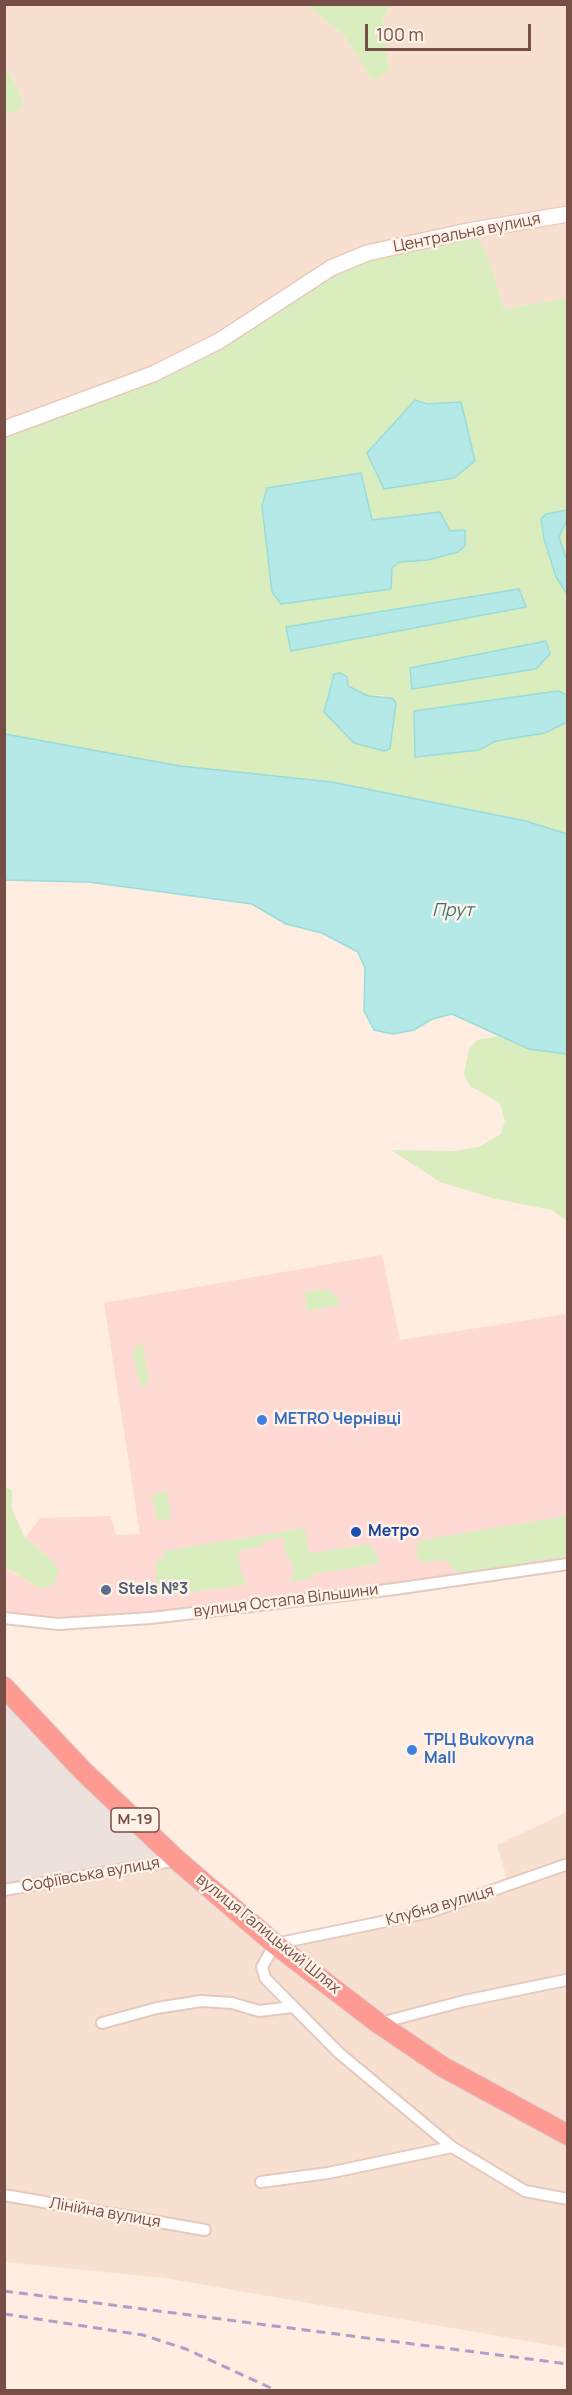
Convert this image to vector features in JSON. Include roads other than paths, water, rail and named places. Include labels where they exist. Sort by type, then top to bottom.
[{"type":"highway","name":"вулиця Галицький Шлях","points":[[4,1687],[83,1771],[177,1860],[275,1944],[378,2023],[443,2067],[567,2135]]},
{"type":"main road","name":"Центральна вулиця","points":[[4,429],[153,374],[219,341],[331,268],[367,253],[468,231],[567,214]]},
{"type":"street","name":"вулиця Остапа Вільшини","points":[[4,1618],[58,1624],[151,1618],[395,1589],[567,1564]]},
{"type":"street","name":"Софіївська вулиця","points":[[4,1890],[177,1860]]},
{"type":"street","name":"Клубна вулиця","points":[[275,1944],[430,1912],[567,1864]]},
{"type":"street","points":[[275,1944],[262,1967],[266,1978],[339,2053],[452,2146],[525,2191],[567,2199]]},
{"type":"street","points":[[378,2023],[464,2001],[566,1980]]},
{"type":"street","points":[[102,2023],[157,2008],[201,2001],[232,2003],[259,2011],[292,2007]]},
{"type":"street","points":[[261,2182],[327,2173],[452,2146]]},
{"type":"street","name":"Лінійна вулиця","points":[[4,2195],[205,2230]]},
{"type":"water","points":[[415,400],[427,404],[461,402],[475,461],[454,478],[384,489],[367,453]]},
{"type":"water","points":[[361,473],[372,520],[440,512],[450,531],[465,530],[465,546],[458,552],[428,560],[399,562],[392,568],[391,589],[281,604],[272,592],[262,506],[267,488]]},
{"type":"water","points":[[567,510],[567,520],[559,537],[567,561],[567,594],[556,577],[544,539],[541,519],[546,514]]},
{"type":"water","points":[[519,589],[526,607],[291,651],[286,627]]},
{"type":"water","points":[[546,641],[550,654],[536,669],[412,689],[410,668]]},
{"type":"water","points":[[341,673],[347,677],[348,686],[368,696],[392,698],[396,703],[390,749],[384,751],[354,743],[324,712],[334,674]]},
{"type":"water","points":[[558,691],[567,695],[567,722],[545,733],[496,741],[479,750],[415,757],[414,711]]},
{"type":"water","name":"Прут","points":[[5,734],[180,766],[332,782],[526,821],[567,834],[567,1054],[529,1049],[452,1014],[432,1019],[414,1030],[393,1034],[374,1030],[364,1011],[365,968],[358,952],[322,933],[286,924],[252,904],[89,882],[5,880]]},
{"type":"railway","points":[[4,2291],[568,2364]]},
{"type":"railway","points":[[4,2314],[143,2335],[186,2349],[275,2390]]},
{"type":"place","name":"METRO Чернівці","points":[[262,1420]]},
{"type":"place","name":"Метро","points":[[356,1532]]},
{"type":"place","name":"Stels №3","points":[[106,1590]]},
{"type":"place","name":"ТРЦ Bukovyna Mall","points":[[412,1750]]}]
